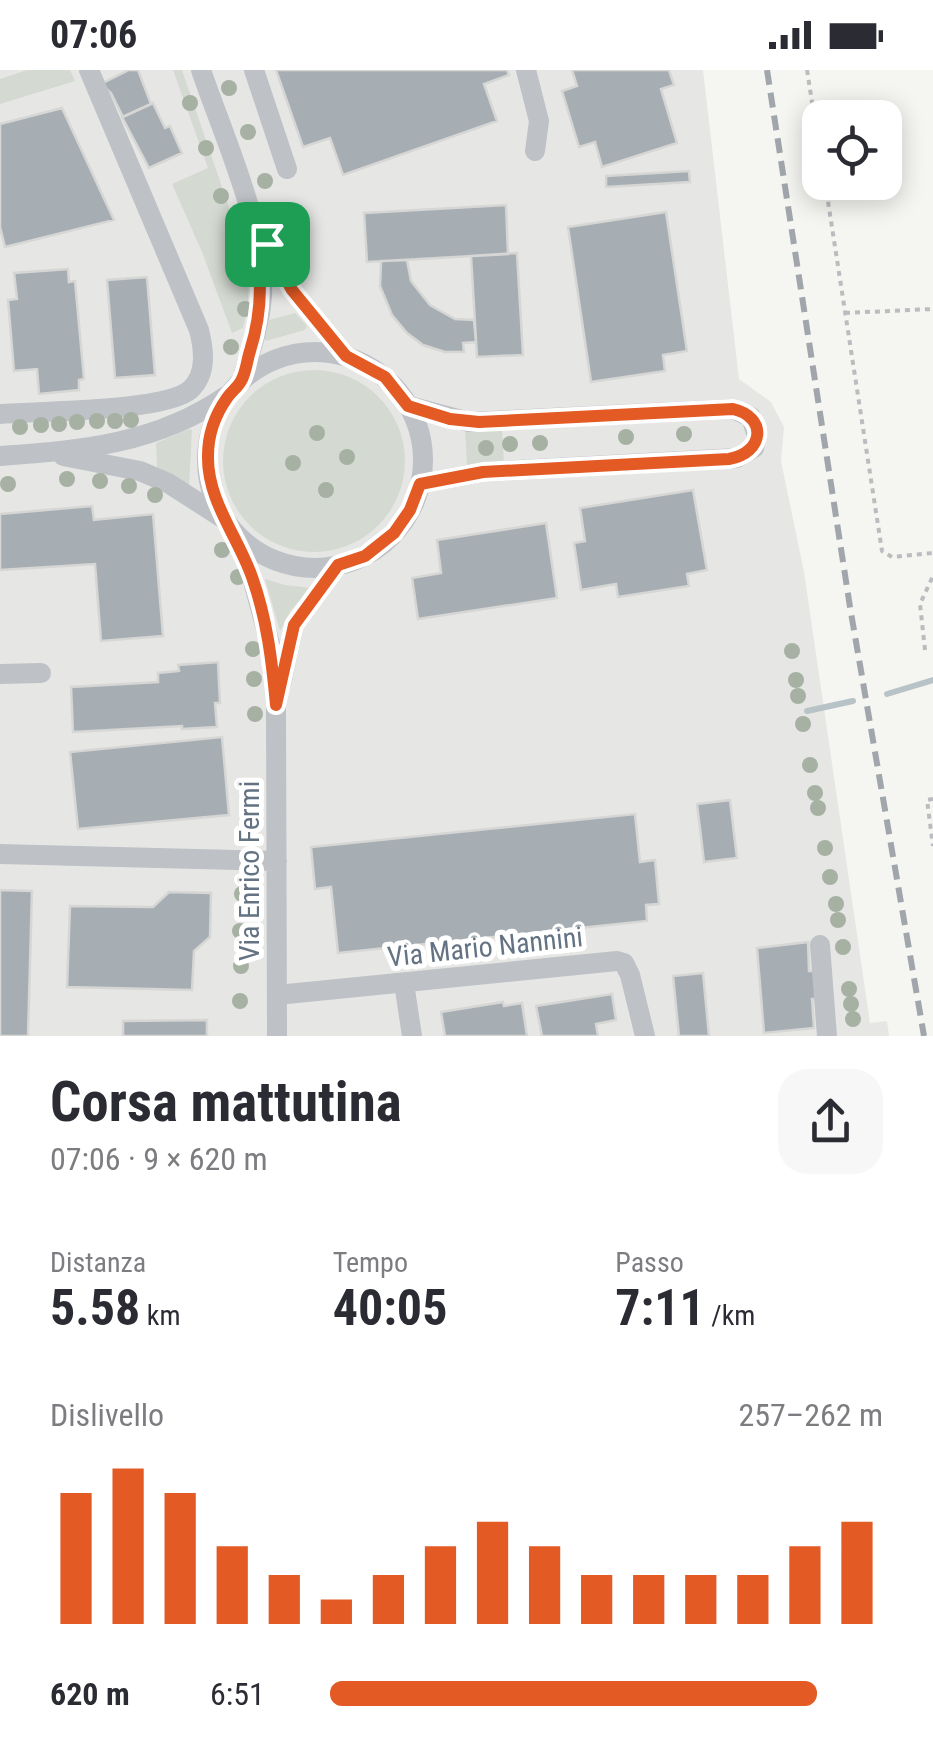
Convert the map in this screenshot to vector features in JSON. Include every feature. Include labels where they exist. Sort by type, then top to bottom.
[{"type":"street","points":[[0,414],[166,402],[194,386],[203,364],[202,343],[192,310],[89,70]]},
{"type":"street","points":[[201,70],[250,216],[262,299],[258,325],[236,387],[216,419],[208,456],[211,486],[251,574],[266,629],[276,705]]},
{"type":"street","points":[[254,70],[287,169]]},
{"type":"street","points":[[526,70],[539,120],[535,151]]},
{"type":"street","points":[[250,216],[292,290],[346,356]]},
{"type":"street","points":[[0,456],[134,440],[168,430],[201,414],[263,365],[290,355],[318,352],[346,356],[385,377],[408,406],[422,440],[420,484],[406,519],[388,540],[365,556],[314,568],[283,563],[255,549],[229,524],[155,476],[52,452]]},
{"type":"street","points":[[408,406],[450,419],[479,422],[733,409],[751,417],[756,428],[754,448],[736,458],[483,472],[420,484]]},
{"type":"street","points":[[276,705],[294,625],[338,565]]},
{"type":"street","points":[[0,674],[40,673]]},
{"type":"street","name":"Via Enrico Fermi","points":[[276,705],[277,1036]]},
{"type":"street","points":[[0,854],[278,861]]},
{"type":"street","points":[[820,946],[827,1036]]},
{"type":"street","name":"Via Mario Nannini","points":[[277,995],[617,962],[624,964],[630,975],[645,1036]]},
{"type":"street","points":[[404,983],[412,1036]]},
{"type":"path","points":[[807,70],[812,100]]},
{"type":"path","points":[[827,200],[882,552],[892,558],[933,553]]},
{"type":"path","points":[[844,313],[933,308]]},
{"type":"path","points":[[925,650],[920,604],[933,576]]},
{"type":"path","points":[[933,799],[926,800],[933,846]]},
{"type":"shaded area","points":[[0,70],[703,70],[739,379],[771,402],[784,427],[781,461],[804,572],[870,1023],[887,1021],[889,1036],[0,1036]]},
{"type":"shaded area","points":[[27,70],[70,70],[75,81],[0,104],[0,79]]},
{"type":"shaded area","points":[[173,70],[182,70],[245,254],[247,310],[243,328],[232,333],[172,184],[208,168]]},
{"type":"shaded area","points":[[295,313],[307,326],[305,330],[266,341],[269,320]]},
{"type":"shaded area","points":[[314,370],[349,377],[379,396],[398,426],[405,461],[398,496],[379,526],[349,545],[314,552],[279,545],[249,526],[230,496],[223,461],[230,426],[249,396],[279,377]]},
{"type":"shaded area","points":[[189,429],[189,486],[157,467],[156,443]]},
{"type":"shaded area","points":[[502,429],[504,463],[467,466],[465,430]]},
{"type":"shaded area","points":[[265,579],[311,588],[291,610],[280,631]]},
{"type":"building","points":[[129,70],[138,70],[151,104],[123,117],[111,93],[101,84]]},
{"type":"building","points":[[276,70],[507,70],[509,75],[484,84],[497,121],[343,175],[330,138],[303,147]]},
{"type":"building","points":[[572,70],[669,70],[674,85],[661,89],[677,143],[602,167],[595,142],[579,147],[562,91],[577,86]]},
{"type":"building","points":[[153,103],[165,128],[170,126],[182,153],[149,168],[122,117]]},
{"type":"building","points":[[62,108],[114,220],[5,247],[0,227],[0,124]]},
{"type":"building","points":[[689,171],[690,182],[606,187],[606,176]]},
{"type":"building","points":[[506,205],[508,254],[367,262],[364,213]]},
{"type":"building","points":[[666,212],[687,351],[663,355],[665,371],[591,382],[568,227]]},
{"type":"building","points":[[517,253],[523,355],[477,357],[471,256]]},
{"type":"building","points":[[407,260],[411,281],[430,305],[455,319],[474,320],[476,342],[463,343],[464,352],[445,352],[423,345],[392,315],[380,286],[381,261]]},
{"type":"building","points":[[68,269],[69,282],[75,281],[84,379],[79,380],[79,390],[39,394],[37,369],[14,371],[8,300],[17,299],[14,273]]},
{"type":"building","points":[[147,277],[155,375],[115,378],[107,280]]},
{"type":"building","points":[[693,490],[707,570],[687,574],[689,586],[618,597],[616,584],[581,590],[574,543],[585,541],[580,508]]},
{"type":"building","points":[[92,506],[94,520],[153,514],[163,636],[101,641],[95,564],[0,570],[0,514]]},
{"type":"building","points":[[546,523],[557,598],[418,619],[412,578],[441,573],[437,540]]},
{"type":"building","points":[[218,662],[217,727],[73,732],[71,687],[158,682],[158,673],[179,671],[178,665]]},
{"type":"building","points":[[222,737],[229,815],[78,829],[70,752]]},
{"type":"building","points":[[730,800],[737,858],[704,862],[697,804]]},
{"type":"building","points":[[635,814],[640,862],[655,860],[659,904],[646,905],[647,921],[338,953],[331,887],[315,889],[311,847]]},
{"type":"building","points":[[0,890],[32,891],[28,1036],[0,1036]]},
{"type":"building","points":[[169,892],[211,893],[210,937],[194,951],[192,990],[67,987],[70,906],[153,907]]},
{"type":"building","points":[[808,942],[809,971],[818,971],[820,999],[812,999],[814,1028],[764,1033],[757,948]]},
{"type":"building","points":[[703,973],[709,1036],[679,1036],[673,976]]},
{"type":"building","points":[[612,994],[616,1020],[596,1024],[598,1036],[542,1036],[536,1006]]},
{"type":"building","points":[[503,1002],[504,1006],[522,1003],[527,1036],[445,1036],[441,1012]]},
{"type":"building","points":[[207,1020],[207,1036],[123,1036],[123,1021]]},
{"type":"waterway","points":[[887,694],[933,680]]},
{"type":"waterway","points":[[807,711],[853,701]]},
{"type":"railway","points":[[767,70],[850,607],[924,1036]]},
{"type":"route","points":[[250,216],[267,244],[292,290],[346,356],[385,377],[408,406],[450,419],[479,422],[733,409],[746,413],[754,422],[754,448],[744,456],[729,459],[483,472],[420,484],[410,510],[394,533],[365,556],[338,565],[294,625],[276,705],[270,644],[259,599],[232,527],[216,501],[208,456],[219,412],[241,382],[260,315],[261,274],[250,216]]}]
